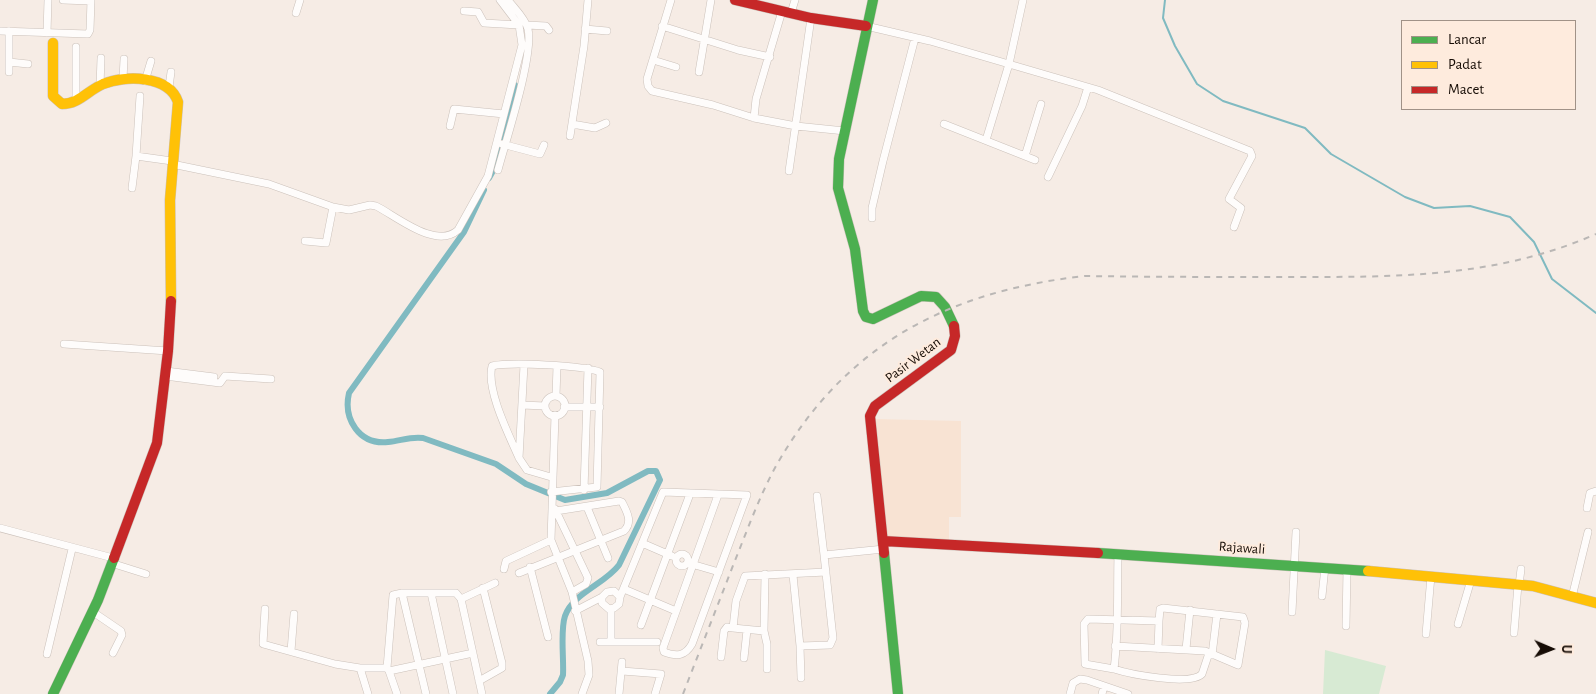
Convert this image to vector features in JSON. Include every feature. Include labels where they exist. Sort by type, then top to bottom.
[{"type":"street","points":[[47,33],[48,0]]},
{"type":"street","points":[[0,31],[88,34],[90,30],[91,0],[63,0]]},
{"type":"street","points":[[296,13],[300,0]]},
{"type":"street","points":[[498,170],[504,114],[522,45],[519,25],[500,0]]},
{"type":"street","points":[[136,156],[269,184],[333,207],[349,210],[370,205],[376,206],[412,228],[426,234],[453,234],[458,230],[488,176],[501,144],[529,44],[527,25],[508,0]]},
{"type":"street","points":[[570,136],[586,29],[588,0]]},
{"type":"street","points":[[671,0],[647,79],[648,86],[652,91],[712,105],[754,118],[796,126],[845,131]]},
{"type":"street","points":[[699,72],[712,0]]},
{"type":"street","points":[[735,0],[766,4],[811,18],[866,26],[916,38],[1088,87],[1252,153],[1229,199],[1241,208],[1234,227]]},
{"type":"street","points":[[754,118],[756,99],[770,57],[787,12],[795,0]]},
{"type":"street","name":"Pasir Wetan","points":[[873,0],[839,159],[838,188],[856,249],[865,315],[868,318],[878,318],[922,296],[930,295],[936,297],[944,304],[956,336],[951,350],[874,406],[870,416],[898,694]]},
{"type":"street","points":[[986,140],[1009,64],[1024,0]]},
{"type":"street","points":[[464,10],[478,12],[484,23],[519,25]]},
{"type":"street","points":[[789,171],[811,18]]},
{"type":"street","points":[[527,25],[546,26],[549,30]]},
{"type":"street","points":[[662,26],[770,57]]},
{"type":"street","points":[[586,29],[607,31]]},
{"type":"street","points":[[9,31],[9,72]]},
{"type":"street","points":[[872,218],[872,208],[883,161],[916,38]]},
{"type":"street","points":[[53,43],[53,96],[62,104],[68,106],[100,86],[123,79],[146,81],[169,87],[177,95],[178,102],[172,163],[170,224],[173,265],[168,351],[157,443],[93,612],[53,694]]},
{"type":"street","points":[[76,47],[76,101]]},
{"type":"street","points":[[100,86],[101,58]]},
{"type":"street","points":[[123,79],[124,59]]},
{"type":"street","points":[[653,60],[676,67]]},
{"type":"street","points":[[146,81],[151,61]]},
{"type":"street","points":[[8,62],[28,64]]},
{"type":"street","points":[[169,87],[171,72]]},
{"type":"street","points":[[1048,177],[1082,106],[1088,87]]},
{"type":"street","points":[[132,188],[140,96]]},
{"type":"street","points":[[1025,156],[1042,104]]},
{"type":"street","points":[[450,126],[454,108],[504,114]]},
{"type":"street","points":[[572,124],[596,128],[606,123]]},
{"type":"street","points":[[944,124],[1035,160]]},
{"type":"street","points":[[501,144],[540,154],[544,145]]},
{"type":"street","points":[[305,241],[326,243],[333,207]]},
{"type":"street","points":[[64,344],[168,351]]},
{"type":"street","points":[[551,477],[527,470],[519,458],[506,428],[493,388],[491,368],[493,366],[588,368],[600,374],[597,486],[552,501]]},
{"type":"street","points":[[519,458],[524,366]]},
{"type":"street","points":[[556,396],[557,366]]},
{"type":"street","points":[[584,490],[588,368]]},
{"type":"street","points":[[165,373],[214,377]]},
{"type":"street","points":[[165,373],[220,383],[226,376],[271,379]]},
{"type":"street","points":[[556,396],[562,399],[564,407],[560,413],[554,415],[549,413],[545,406],[548,399],[556,396]]},
{"type":"street","points":[[522,405],[545,406]]},
{"type":"street","points":[[564,407],[600,407]]},
{"type":"street","points":[[554,415],[551,477],[551,540],[572,592],[574,607],[590,668],[582,694]]},
{"type":"street","points":[[1587,508],[1590,492],[1596,491]]},
{"type":"street","points":[[611,609],[619,604],[620,596],[663,492],[748,496],[692,644],[686,652],[677,656],[664,652],[663,648],[690,563],[718,495]]},
{"type":"street","points":[[641,625],[690,494]]},
{"type":"street","points":[[800,646],[830,645],[832,642],[817,496]]},
{"type":"street","points":[[519,573],[601,540],[628,526],[628,514],[619,501],[611,500],[587,507],[552,501]]},
{"type":"street","points":[[552,501],[588,581],[572,592]]},
{"type":"street","points":[[587,507],[608,558]]},
{"type":"street","points":[[0,528],[112,561],[146,574]]},
{"type":"street","points":[[1292,612],[1296,532]]},
{"type":"street","points":[[1572,597],[1588,532]]},
{"type":"street","points":[[504,569],[506,561],[551,540]]},
{"type":"street","points":[[642,543],[676,558],[679,554],[684,554],[690,563],[719,572]]},
{"type":"street","name":"Rajawali","points":[[883,545],[949,543],[1325,567],[1533,586],[1596,603]]},
{"type":"street","points":[[824,555],[883,545]]},
{"type":"street","points":[[47,654],[72,549]]},
{"type":"street","points":[[1114,669],[1118,554]]},
{"type":"street","points":[[530,567],[548,637]]},
{"type":"street","points":[[1322,596],[1325,567]]},
{"type":"street","points":[[1346,626],[1347,569]]},
{"type":"street","points":[[1514,633],[1521,569]]},
{"type":"street","points":[[733,628],[736,601],[745,576],[826,572]]},
{"type":"street","points":[[765,574],[764,631],[768,644],[767,669]]},
{"type":"street","points":[[793,575],[801,678]]},
{"type":"street","points":[[1426,634],[1431,576]]},
{"type":"street","points":[[1458,624],[1471,580]]},
{"type":"street","points":[[461,599],[495,584]]},
{"type":"street","points":[[478,681],[502,668],[483,588]]},
{"type":"street","points":[[624,590],[676,610]]},
{"type":"street","points":[[574,607],[602,597],[610,591],[620,596]]},
{"type":"street","points":[[397,694],[388,670],[392,598],[395,593],[402,592],[456,594],[461,599],[482,694]]},
{"type":"street","points":[[402,592],[426,694]]},
{"type":"street","points":[[431,593],[453,694]]},
{"type":"street","points":[[602,597],[604,606],[611,609]]},
{"type":"street","points":[[1115,646],[1158,649],[1186,649],[1211,654],[1240,664],[1245,621],[1242,617],[1162,608],[1159,621],[1158,649]]},
{"type":"street","points":[[611,609],[611,642]]},
{"type":"street","points":[[265,610],[264,644],[335,664],[388,670],[473,653]]},
{"type":"street","points":[[1186,649],[1190,610]]},
{"type":"street","points":[[93,612],[121,632],[122,635],[114,653]]},
{"type":"street","points":[[291,651],[294,614]]},
{"type":"street","points":[[1159,621],[1091,618],[1086,620],[1084,624],[1084,662],[1144,677],[1194,678],[1202,674],[1211,654],[1217,614]]},
{"type":"street","points":[[721,656],[724,630],[727,627],[764,631]]},
{"type":"street","points":[[744,658],[746,630]]},
{"type":"street","points":[[600,642],[657,642]]},
{"type":"street","points":[[618,694],[622,662]]},
{"type":"street","points":[[360,668],[367,694]]},
{"type":"street","points":[[622,671],[661,674],[654,694]]},
{"type":"street","points":[[1070,694],[1073,683],[1080,679],[1128,694]]},
{"type":"street","points":[[1102,694],[1104,686]]},
{"type":"shaded area","points":[[875,419],[961,421],[961,517],[949,517],[949,541],[884,539]]},
{"type":"green space","points":[[1325,650],[1386,666],[1379,694],[1323,694]]},
{"type":"waterway","points":[[1165,0],[1163,18],[1175,46],[1197,84],[1223,101],[1305,128],[1331,154],[1405,197],[1434,208],[1470,206],[1510,217],[1534,242],[1552,279],[1596,313]]},
{"type":"waterway","points":[[489,178],[494,169],[515,85]]},
{"type":"waterway","points":[[484,190],[464,232],[349,393],[348,412],[355,428],[361,435],[369,439],[378,442],[388,442],[423,438],[496,464],[526,484],[565,500],[607,493],[648,471],[656,471],[660,480],[619,565],[606,578],[575,601],[565,616],[562,637],[563,675],[550,694]]},
{"type":"railway","points":[[683,694],[734,563],[776,466],[804,423],[834,387],[868,356],[905,331],[946,311],[989,295],[1036,283],[1085,276],[1330,277],[1446,272],[1521,259],[1559,248],[1596,234]]},
{"type":"traffic: fast","points":[[873,0],[839,159],[838,188],[855,249],[863,311],[866,317],[873,319],[921,296],[936,297],[945,307],[954,326]]},
{"type":"traffic: fast","points":[[884,553],[898,694]]},
{"type":"traffic: fast","points":[[1098,553],[1368,571]]},
{"type":"traffic: fast","points":[[53,694],[98,600],[114,558]]},
{"type":"traffic: slow","points":[[53,43],[53,96],[62,104],[78,100],[103,84],[123,79],[156,82],[173,93],[178,102],[170,200],[171,301]]},
{"type":"traffic: slow","points":[[1368,571],[1533,586],[1596,603]]},
{"type":"traffic: jam","points":[[735,0],[811,18],[866,26]]},
{"type":"traffic: jam","points":[[114,558],[157,443],[168,351],[171,301]]},
{"type":"traffic: jam","points":[[884,553],[870,416],[875,406],[951,350],[955,336],[954,326]]},
{"type":"traffic: jam","points":[[883,541],[1098,553]]}]
